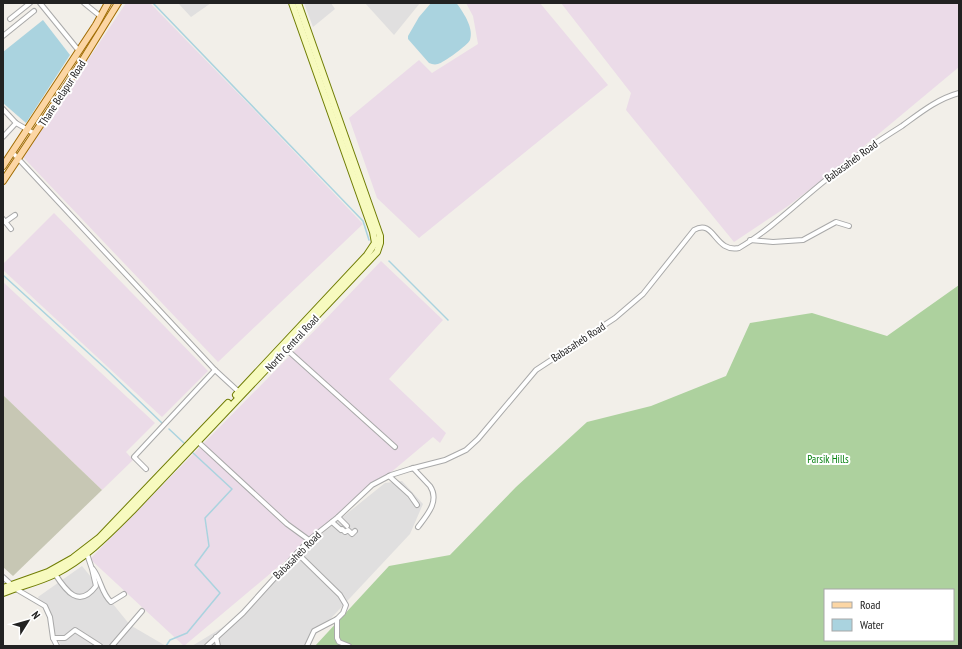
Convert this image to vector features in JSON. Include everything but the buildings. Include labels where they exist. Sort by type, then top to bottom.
[{"type":"main road","name":"Thane Belapur Road","points":[[3,166],[28,130],[108,3]]},
{"type":"main road","name":"Thane Belapur Road","points":[[3,181],[90,49],[118,3]]},
{"type":"main road","points":[[292,3],[378,244]]},
{"type":"main road","points":[[298,3],[380,236],[378,244]]},
{"type":"main road","name":"North Central Road","points":[[3,594],[73,558],[99,538],[195,442],[283,347],[372,259],[377,252],[378,244]]},
{"type":"main road","name":"North Central Road","points":[[3,588],[14,587],[55,574],[87,554],[132,511],[183,457],[195,442]]},
{"type":"street","points":[[10,19],[30,3]]},
{"type":"street","points":[[40,3],[78,51]]},
{"type":"street","points":[[84,3],[100,16]]},
{"type":"street","points":[[3,36],[34,10]]},
{"type":"street","name":"Babasaheb Road","points":[[207,646],[243,613],[309,540],[332,522],[372,485],[389,476],[445,460],[466,450],[478,439],[536,370],[615,318],[642,294],[694,230],[699,226],[705,227],[711,231],[725,247],[732,249],[739,248],[780,219],[834,173],[886,136],[933,104],[947,96],[959,93]]},
{"type":"street","points":[[3,109],[16,123],[35,134]]},
{"type":"street","points":[[3,137],[16,123]]},
{"type":"street","points":[[12,152],[215,370],[240,394]]},
{"type":"street","points":[[11,229],[4,220],[15,215]]},
{"type":"street","points":[[750,240],[773,242],[803,240],[836,222],[849,226]]},
{"type":"street","points":[[283,347],[395,447]]},
{"type":"street","points":[[146,469],[134,457],[215,370]]},
{"type":"street","points":[[195,442],[287,524],[309,540]]},
{"type":"street","points":[[413,468],[430,486],[434,500],[426,516],[418,527]]},
{"type":"street","points":[[389,476],[410,496],[417,505]]},
{"type":"street","points":[[338,516],[347,526]]},
{"type":"street","points":[[332,522],[345,532],[348,530],[352,534],[355,531]]},
{"type":"street","points":[[297,553],[340,595],[346,605],[343,613],[337,619],[314,631],[307,646]]},
{"type":"street","points":[[55,574],[71,595],[75,597],[90,593],[96,586],[87,554]]},
{"type":"street","points":[[92,569],[98,575],[105,596],[110,602],[124,594]]},
{"type":"street","points":[[3,577],[14,587],[45,606],[50,617],[53,638],[57,646]]},
{"type":"street","points":[[112,646],[142,611]]},
{"type":"street","points":[[337,619],[337,638],[339,642],[349,646]]},
{"type":"street","points":[[53,638],[64,638],[75,630],[100,646]]},
{"type":"street","points":[[216,637],[218,646]]},
{"type":"shaded area","points":[[126,3],[150,3],[363,224],[218,362],[23,157]]},
{"type":"shaded area","points":[[178,3],[211,3],[191,17]]},
{"type":"shaded area","points":[[304,3],[331,3],[335,9],[313,27]]},
{"type":"shaded area","points":[[365,3],[420,3],[394,35]]},
{"type":"shaded area","points":[[466,3],[540,3],[608,85],[419,238],[377,198],[349,118],[419,60],[432,73],[478,44],[473,16]]},
{"type":"shaded area","points":[[561,3],[959,3],[959,67],[839,167],[788,206],[734,242],[626,110],[631,93]]},
{"type":"shaded area","points":[[54,213],[208,371],[162,417],[3,270],[3,264]]},
{"type":"shaded area","points":[[381,261],[443,320],[389,379],[446,433],[440,443],[433,437],[184,646],[90,559]]},
{"type":"shaded area","points":[[3,282],[155,423],[126,452],[133,460],[102,490],[3,395]]},
{"type":"shaded area","points":[[3,395],[102,490],[13,576],[3,567]]},
{"type":"shaded area","points":[[402,481],[423,504],[410,534],[305,646],[192,646],[225,626],[324,532],[385,483]]},
{"type":"shaded area","points":[[82,566],[130,625],[166,646],[61,646],[38,597]]},
{"type":"green space","name":"Parsik Hills","points":[[959,285],[959,646],[315,646],[389,566],[450,555],[516,487],[587,422],[651,406],[726,376],[750,323],[812,313],[887,336]]},
{"type":"water","points":[[431,3],[456,3],[470,26],[471,31],[470,40],[465,46],[445,61],[438,64],[429,63],[408,39],[408,36],[419,17]]},
{"type":"water","points":[[43,20],[70,55],[26,123],[3,103],[3,52]]},
{"type":"waterway","points":[[153,3],[363,221],[369,240]]},
{"type":"waterway","points":[[389,261],[448,320]]},
{"type":"waterway","points":[[3,275],[106,369],[162,423]]},
{"type":"waterway","points":[[169,429],[184,443]]},
{"type":"waterway","points":[[166,646],[170,640],[187,633],[220,593],[195,565],[209,546],[205,518],[232,489],[192,452]]}]
